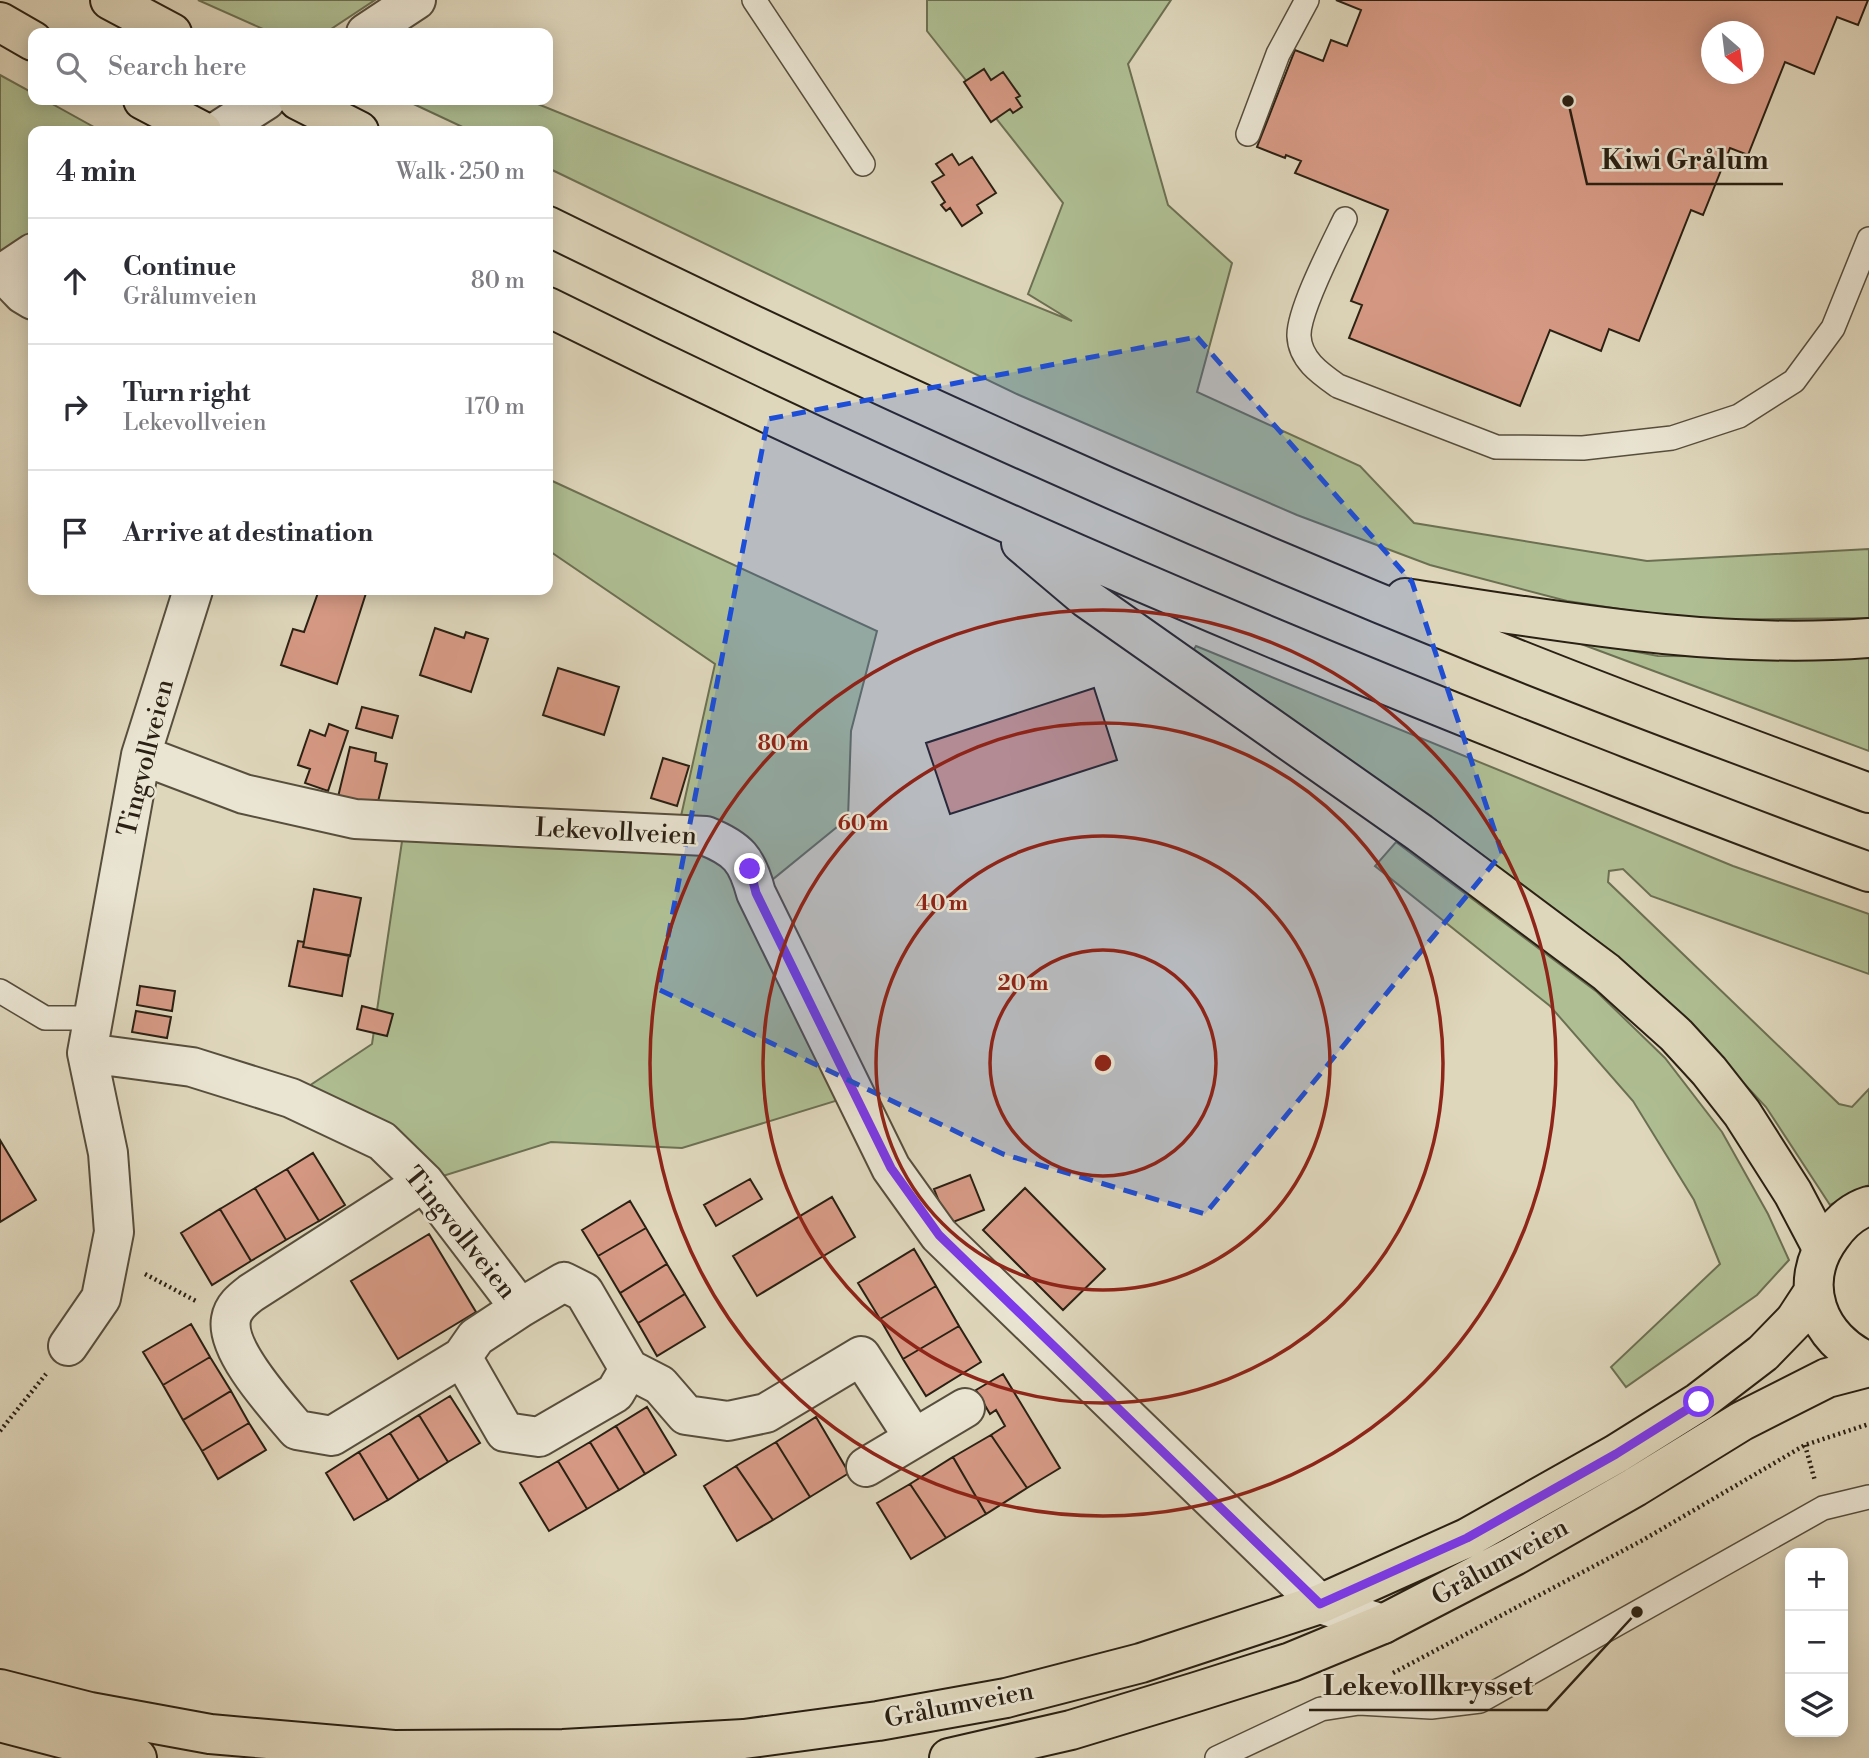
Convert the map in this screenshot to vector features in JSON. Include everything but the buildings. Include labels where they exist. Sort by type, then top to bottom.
[{"type":"main road","points":[[110,0],[163,28]]},
{"type":"main road","points":[[0,22],[28,38]]},
{"type":"main road","points":[[153,105],[192,126]]},
{"type":"main road","points":[[308,105],[349,126]]},
{"type":"main road","points":[[553,228],[1007,443],[1345,589],[1511,657],[1869,793]]},
{"type":"main road","points":[[553,309],[988,515],[1267,636],[1455,713],[1869,872]]},
{"type":"main road","points":[[988,515],[1086,598],[1420,833],[1606,972],[1676,1035],[1734,1103],[1786,1181],[1822,1248]]},
{"type":"main road","points":[[1345,589],[1643,632],[1780,641],[1869,638]]},
{"type":"main road","points":[[1869,1206],[1839,1223],[1822,1248],[1815,1269],[1814,1291],[1820,1316],[1833,1338],[1869,1364]]},
{"type":"main road","name":"Grålumveien","points":[[0,1689],[90,1712],[210,1734],[394,1750],[563,1753],[744,1739],[878,1721],[1006,1698],[1141,1663],[1320,1604],[1467,1538],[1616,1454],[1699,1402],[1763,1353],[1795,1320],[1814,1291]]},
{"type":"main road","name":"Grålumveien","points":[[949,1758],[1071,1730],[1171,1700],[1291,1662],[1383,1624],[1514,1556],[1635,1487],[1742,1421],[1827,1378],[1869,1364]]},
{"type":"main road","points":[[0,1722],[137,1758]]},
{"type":"street","points":[[226,126],[258,105]]},
{"type":"street","points":[[12,267],[23,294],[28,297]]},
{"type":"street","name":"Tingvollveien","points":[[68,1346],[101,1298],[114,1232],[108,1153],[90,1036],[141,755],[190,595]]},
{"type":"street","name":"Lekevollveien","points":[[141,755],[243,794],[355,819],[706,835],[729,845],[750,869],[756,893],[891,1168],[939,1235],[1320,1604],[1383,1624]]},
{"type":"street","name":"Tingvollveien","points":[[90,1036],[290,1098],[382,1141],[424,1182],[520,1308]]},
{"type":"street","points":[[231,1320],[237,1305],[251,1293],[424,1182]]},
{"type":"street","name":"Tingvollveien","points":[[231,1320],[233,1336],[252,1376],[297,1430],[332,1436],[462,1357],[476,1337],[564,1282],[584,1292],[629,1369]]},
{"type":"street","points":[[462,1357],[505,1432],[539,1437],[615,1393],[629,1369],[660,1385],[687,1415],[728,1421],[766,1413],[860,1356],[914,1438]]},
{"type":"street","points":[[866,1467],[965,1408]]},
{"type":"lane","points":[[754,0],[863,164]]},
{"type":"lane","points":[[1248,134],[1278,54],[1307,0]]},
{"type":"lane","points":[[1345,219],[1302,314],[1299,337],[1305,356],[1317,372],[1338,386],[1496,447],[1583,448],[1672,438],[1739,416],[1794,380],[1833,328],[1869,239]]},
{"type":"lane","points":[[0,991],[45,1018],[90,1036]]},
{"type":"lane","points":[[1217,1758],[1321,1709],[1359,1703],[1431,1707],[1480,1701],[1823,1508],[1869,1497]]},
{"type":"path","points":[[109,1256],[231,1320]]},
{"type":"path","points":[[0,1431],[68,1346]]},
{"type":"path","points":[[1381,1679],[1643,1540],[1805,1445],[1869,1424]]},
{"type":"highlighted area","points":[[1197,337],[1412,582],[1502,853],[1205,1214],[1003,1154],[658,989],[768,419]]},
{"type":"green space","points":[[198,0],[375,0],[333,28],[261,28]]},
{"type":"green space","points":[[927,0],[1171,0],[1128,64],[1168,205],[1232,263],[1197,392],[1360,466],[1414,523],[1647,561],[1869,549],[1869,618],[1692,620],[1567,601],[1430,565],[1297,515],[1019,395],[553,170],[553,126],[460,126],[416,105],[540,105],[1072,321],[1028,294],[1063,203],[927,31]]},
{"type":"green space","points":[[0,75],[28,90],[28,105],[54,105],[92,126],[28,126],[28,256],[0,275]]},
{"type":"green space","points":[[553,481],[877,631],[851,731],[848,818],[756,893],[855,1095],[682,1148],[551,1142],[424,1182],[291,1098],[372,1044],[405,821],[677,834],[715,664],[553,553]]},
{"type":"green space","points":[[1565,638],[1658,656],[1869,657],[1869,751]]},
{"type":"green space","points":[[1196,646],[1733,866],[1869,914],[1869,974],[1651,896],[1623,869],[1609,871],[1608,882],[1839,1104],[1852,1107],[1869,1089],[1869,1185],[1830,1205],[1766,1107],[1681,1016],[1191,654]]},
{"type":"green space","points":[[1396,842],[1597,992],[1665,1058],[1722,1132],[1768,1214],[1789,1260],[1757,1295],[1626,1387],[1611,1367],[1720,1264],[1694,1200],[1633,1101],[1550,1006],[1375,866]]},
{"type":"place","name":"Kiwi Grålum","points":[[1568,101]]},
{"type":"place","name":"Lekevollkrysset","points":[[1637,1612]]},
{"type":"route","points":[[750,869],[756,893],[891,1168],[939,1235],[1320,1604],[1467,1538],[1616,1454],[1699,1402]]}]
